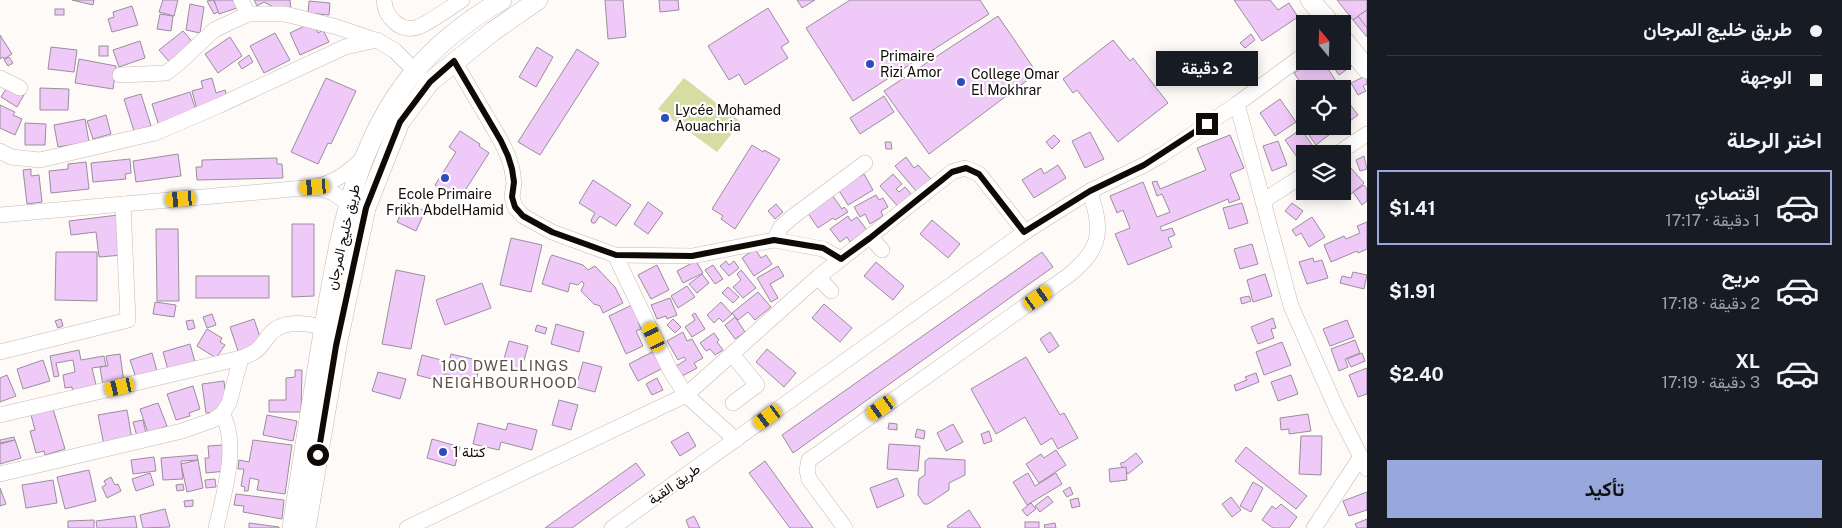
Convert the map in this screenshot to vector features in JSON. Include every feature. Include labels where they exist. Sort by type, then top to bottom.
[{"type":"main road","name":"طريق خليج المرجان","points":[[306,528],[332,329],[338,249],[355,183],[365,156],[393,101],[414,71],[450,37],[481,12],[502,0]]},
{"type":"main road","name":"طريق خليج المرجان","points":[[292,528],[332,329],[366,208],[400,122],[430,82],[454,61],[538,0]]},
{"type":"main road","points":[[1310,0],[1322,15]]},
{"type":"main road","points":[[1322,0],[1329,8],[1331,15]]},
{"type":"main road","points":[[1351,49],[1367,69]]},
{"type":"main road","points":[[365,156],[383,163]]},
{"type":"street","points":[[241,0],[248,14]]},
{"type":"street","points":[[384,0],[388,16],[396,24],[406,28],[418,27],[462,0]]},
{"type":"street","points":[[120,75],[166,73],[214,30],[248,14],[285,14],[337,27],[377,40],[395,51],[414,71]]},
{"type":"street","points":[[0,152],[11,157],[40,160],[155,133],[345,47],[377,40]]},
{"type":"street","points":[[454,61],[508,156],[514,182],[512,197],[515,207],[523,216],[552,232],[616,255],[692,256],[774,240],[823,248],[841,259]]},
{"type":"street","name":"طريق القبة","points":[[616,527],[1024,232],[1090,191],[1162,155],[1296,61]]},
{"type":"street","points":[[0,78],[20,88]]},
{"type":"street","points":[[1237,104],[1291,306],[1302,334],[1364,463],[1314,528]]},
{"type":"street","points":[[1350,145],[1367,134]]},
{"type":"street","points":[[0,215],[315,187],[341,178],[352,170],[365,156]]},
{"type":"street","points":[[774,240],[781,227],[791,218],[865,163]]},
{"type":"street","points":[[407,528],[686,395],[818,277],[952,172],[966,168],[979,174],[1024,232]]},
{"type":"street","points":[[1263,201],[1296,180]]},
{"type":"street","points":[[315,187],[333,193],[349,204]]},
{"type":"street","points":[[845,528],[810,479],[807,470],[809,460],[1083,264],[1095,244],[1099,223],[1090,191]]},
{"type":"street","points":[[0,352],[128,320],[123,204]]},
{"type":"street","points":[[870,238],[882,250]]},
{"type":"street","points":[[616,255],[670,370],[686,395],[736,440]]},
{"type":"street","points":[[818,277],[831,291]]},
{"type":"street","points":[[0,415],[241,358],[256,352],[271,333],[278,327],[288,324],[332,329]]},
{"type":"street","points":[[732,354],[757,385],[733,403]]},
{"type":"street","points":[[0,474],[182,430],[213,420],[222,414],[229,402],[241,358]]},
{"type":"street","points":[[216,528],[225,491],[229,460],[228,430],[222,414]]},
{"type":"green space","points":[[684,78],[741,122],[717,152],[658,109]]},
{"type":"building","points":[[72,0],[94,0],[93,5]]},
{"type":"building","points":[[163,0],[178,0],[174,16],[159,12]]},
{"type":"building","points":[[213,0],[220,11],[214,14],[207,1]]},
{"type":"building","points":[[214,0],[241,0],[243,6],[219,14]]},
{"type":"building","points":[[254,0],[290,0],[291,10],[281,11],[264,2],[257,6]]},
{"type":"building","points":[[605,0],[623,0],[626,37],[608,39]]},
{"type":"building","points":[[659,0],[678,0],[679,10],[660,12]]},
{"type":"building","points":[[797,0],[815,0],[802,8]]},
{"type":"building","name":"Primaire Rizi Amor","points":[[850,0],[980,0],[989,14],[853,101],[806,28]]},
{"type":"building","points":[[1234,0],[1270,0],[1278,10],[1289,3],[1297,15],[1296,18],[1262,41]]},
{"type":"building","points":[[1337,0],[1367,0],[1367,10],[1353,20],[1351,15]]},
{"type":"building","points":[[309,1],[330,3],[329,15],[308,13]]},
{"type":"building","points":[[190,4],[204,7],[200,33],[186,30]]},
{"type":"building","points":[[132,6],[138,25],[112,32],[108,19],[114,17],[113,12]]},
{"type":"building","points":[[768,8],[789,42],[781,47],[788,58],[745,85],[739,74],[729,80],[708,46]]},
{"type":"building","points":[[55,9],[64,9],[64,15],[55,15]]},
{"type":"building","points":[[1367,10],[1367,37],[1353,20]]},
{"type":"building","points":[[1367,10],[1367,28],[1358,16]]},
{"type":"building","points":[[160,14],[173,16],[171,31],[157,29]]},
{"type":"building","name":"College Omar El Mokhrar","points":[[998,16],[1037,73],[929,154],[884,91]]},
{"type":"building","points":[[313,22],[318,33],[323,30],[329,42],[300,55],[290,33]]},
{"type":"building","points":[[183,31],[196,46],[172,65],[159,50]]},
{"type":"building","points":[[275,33],[290,60],[264,73],[250,46]]},
{"type":"building","points":[[1251,34],[1255,40],[1245,48],[1240,43]]},
{"type":"building","points":[[0,35],[12,54],[4,59],[3,57],[0,59]]},
{"type":"building","points":[[230,37],[242,56],[218,73],[205,54]]},
{"type":"building","points":[[1113,40],[1130,61],[1133,58],[1168,103],[1118,142],[1077,90],[1073,93],[1063,79]]},
{"type":"building","points":[[140,41],[145,58],[119,67],[113,50]]},
{"type":"building","points":[[99,46],[108,46],[108,56],[99,56]]},
{"type":"building","points":[[51,47],[77,50],[74,72],[48,69]]},
{"type":"building","points":[[537,47],[553,57],[536,87],[519,77]]},
{"type":"building","points":[[577,49],[599,63],[540,155],[518,142]]},
{"type":"building","points":[[249,55],[253,62],[242,69],[238,63]]},
{"type":"building","points":[[9,57],[13,63],[8,66],[4,60]]},
{"type":"building","points":[[79,59],[116,66],[113,89],[75,83]]},
{"type":"building","points":[[1298,70],[1329,70],[1335,80],[1299,80],[1294,73]]},
{"type":"building","points":[[1335,70],[1346,70],[1339,75]]},
{"type":"building","points":[[1367,75],[1367,84],[1363,86],[1366,91],[1358,95],[1351,83]]},
{"type":"building","points":[[212,78],[216,93],[225,90],[228,99],[197,109],[192,91],[203,88],[201,81]]},
{"type":"building","points":[[326,78],[356,91],[331,144],[328,143],[318,164],[291,152]]},
{"type":"building","points":[[9,84],[25,93],[17,107],[1,97]]},
{"type":"building","points":[[40,88],[69,89],[68,110],[40,110]]},
{"type":"building","points":[[190,92],[197,114],[159,126],[152,104]]},
{"type":"building","points":[[141,94],[151,126],[134,131],[124,99]]},
{"type":"building","points":[[884,96],[894,112],[860,134],[850,118]]},
{"type":"building","points":[[1280,99],[1296,122],[1275,136],[1260,113]]},
{"type":"building","points":[[0,105],[15,112],[13,115],[22,119],[15,135],[0,128]]},
{"type":"building","points":[[1351,106],[1358,115],[1351,120]]},
{"type":"building","points":[[106,115],[111,134],[93,139],[87,121]]},
{"type":"building","points":[[85,119],[89,142],[58,147],[54,125]]},
{"type":"building","points":[[25,123],[46,124],[45,145],[25,145]]},
{"type":"building","points":[[460,131],[480,144],[479,146],[489,153],[459,200],[435,185],[456,152],[449,147]]},
{"type":"building","points":[[1090,132],[1104,159],[1085,168],[1072,141]]},
{"type":"building","points":[[1296,132],[1296,135],[1305,135],[1312,145],[1296,145],[1296,156],[1285,140]]},
{"type":"building","points":[[1054,135],[1060,141],[1052,149],[1046,142]]},
{"type":"building","points":[[1230,135],[1244,168],[1230,174],[1240,199],[1229,203],[1228,199],[1160,227],[1162,231],[1172,228],[1175,235],[1168,238],[1172,247],[1128,265],[1115,234],[1130,228],[1123,210],[1117,213],[1110,196],[1143,182],[1157,217],[1170,212],[1162,194],[1157,196],[1152,182],[1157,181],[1160,189],[1206,170],[1197,148]]},
{"type":"building","points":[[1309,135],[1329,135],[1316,145]]},
{"type":"building","points":[[1278,141],[1287,165],[1272,171],[1263,146]]},
{"type":"building","points":[[885,142],[891,142],[892,149],[886,149]]},
{"type":"building","points":[[752,145],[780,159],[735,229],[721,219],[723,216],[712,209]]},
{"type":"building","points":[[178,154],[181,176],[136,182],[133,161]]},
{"type":"building","points":[[1364,156],[1367,169],[1360,171],[1356,160]]},
{"type":"building","points":[[906,157],[914,168],[918,165],[931,179],[916,191],[895,166]]},
{"type":"building","points":[[277,158],[277,164],[282,164],[283,178],[197,180],[196,167],[202,167],[202,160]]},
{"type":"building","points":[[130,159],[131,173],[125,174],[126,179],[93,182],[91,163]]},
{"type":"building","points":[[86,162],[89,189],[51,193],[49,171],[68,169],[68,164]]},
{"type":"building","points":[[1058,165],[1066,178],[1034,198],[1022,180],[1041,168],[1044,174]]},
{"type":"building","points":[[1351,168],[1364,183],[1351,194]]},
{"type":"building","points":[[31,169],[31,176],[39,175],[42,202],[27,204],[23,170]]},
{"type":"building","points":[[864,174],[873,190],[848,205],[838,189]]},
{"type":"building","points":[[893,174],[902,184],[896,189],[899,192],[905,187],[913,196],[900,209],[880,186]]},
{"type":"building","points":[[593,180],[631,205],[616,226],[600,216],[595,223],[592,223],[591,220],[595,213],[579,203]]},
{"type":"building","points":[[1364,185],[1367,189],[1367,201],[1362,205],[1353,192]]},
{"type":"building","points":[[830,192],[842,209],[844,207],[848,212],[835,220],[833,218],[818,228],[805,209]]},
{"type":"building","points":[[876,195],[879,200],[883,198],[888,207],[881,211],[883,216],[870,224],[865,214],[860,217],[854,207]]},
{"type":"building","points":[[406,202],[425,211],[416,231],[397,222]]},
{"type":"building","points":[[648,202],[663,213],[648,234],[634,224]]},
{"type":"building","points":[[1242,203],[1248,223],[1229,229],[1223,208]]},
{"type":"building","points":[[1292,203],[1303,211],[1296,220],[1285,211]]},
{"type":"building","points":[[776,204],[783,212],[775,219],[768,211]]},
{"type":"building","points":[[118,215],[123,255],[99,257],[96,232],[71,235],[69,221]]},
{"type":"building","points":[[848,216],[851,221],[857,217],[867,230],[850,242],[847,237],[840,242],[830,229]]},
{"type":"building","points":[[1312,217],[1325,237],[1309,247],[1301,233],[1296,236],[1292,230]]},
{"type":"building","points":[[932,220],[960,244],[948,258],[920,234]]},
{"type":"building","points":[[1367,222],[1367,249],[1358,253],[1357,251],[1331,262],[1324,245],[1344,236],[1346,239],[1360,233],[1357,226]]},
{"type":"building","points":[[292,224],[314,224],[314,296],[292,297]]},
{"type":"building","points":[[156,229],[178,229],[179,301],[157,301]]},
{"type":"building","points":[[511,238],[542,245],[531,292],[500,285]]},
{"type":"building","points":[[1252,244],[1258,264],[1240,269],[1234,249]]},
{"type":"building","points":[[755,249],[761,258],[766,255],[772,264],[754,276],[742,258]]},
{"type":"building","points":[[56,252],[97,252],[97,301],[55,300]]},
{"type":"building","points":[[1042,252],[1053,267],[793,453],[782,435]]},
{"type":"building","points":[[552,255],[583,265],[588,270],[595,266],[615,287],[623,303],[603,313],[600,306],[594,304],[581,291],[584,284],[582,281],[578,285],[570,283],[568,292],[542,284]]},
{"type":"building","points":[[1313,258],[1314,262],[1322,260],[1328,278],[1307,284],[1299,262]]},
{"type":"building","points":[[696,261],[703,273],[683,283],[677,271]]},
{"type":"building","points":[[726,261],[729,265],[734,261],[739,268],[729,276],[720,266]]},
{"type":"building","points":[[876,262],[904,286],[893,300],[864,276]]},
{"type":"building","points":[[657,265],[669,290],[651,299],[638,275]]},
{"type":"building","points":[[713,265],[723,279],[715,284],[705,270]]},
{"type":"building","points":[[778,266],[784,276],[770,284],[778,298],[771,302],[757,278]]},
{"type":"building","points":[[396,270],[425,276],[411,349],[382,344]]},
{"type":"building","points":[[741,270],[756,288],[743,298],[733,287],[741,280],[737,274]]},
{"type":"building","points":[[1353,272],[1367,275],[1364,289],[1340,283],[1342,276],[1351,278]]},
{"type":"building","points":[[702,274],[709,283],[697,293],[689,284]]},
{"type":"building","points":[[1265,274],[1272,296],[1253,302],[1247,280]]},
{"type":"building","points":[[196,276],[269,276],[269,298],[196,298]]},
{"type":"building","points":[[482,283],[491,308],[445,325],[436,300]]},
{"type":"building","points":[[687,286],[695,297],[678,308],[671,296]]},
{"type":"building","points":[[728,287],[739,297],[733,303],[722,293]]},
{"type":"building","points":[[758,292],[771,307],[755,320],[748,312],[738,320],[732,313]]},
{"type":"building","points":[[1249,296],[1251,301],[1242,304],[1240,298]]},
{"type":"building","points":[[670,298],[677,315],[667,319],[666,316],[657,319],[651,305]]},
{"type":"building","points":[[155,302],[176,305],[174,317],[153,314]]},
{"type":"building","points":[[721,302],[732,314],[723,322],[719,318],[714,323],[707,315]]},
{"type":"building","points":[[824,304],[852,328],[840,342],[812,318]]},
{"type":"building","points":[[632,305],[641,329],[636,331],[643,346],[626,354],[609,316]]},
{"type":"building","points":[[695,313],[705,329],[692,337],[685,327],[695,320],[692,315]]},
{"type":"building","points":[[212,314],[216,325],[207,328],[203,317]]},
{"type":"building","points":[[735,317],[745,332],[735,339],[725,325]]},
{"type":"building","points":[[1273,318],[1276,328],[1271,329],[1274,338],[1258,344],[1251,327]]},
{"type":"building","points":[[61,319],[63,326],[58,328],[55,321]]},
{"type":"building","points":[[254,319],[263,346],[239,354],[230,327]]},
{"type":"building","points":[[673,319],[681,327],[675,333],[667,325]]},
{"type":"building","points":[[193,320],[195,328],[188,330],[186,321]]},
{"type":"building","points":[[1347,320],[1354,337],[1330,346],[1323,329]]},
{"type":"building","points":[[556,324],[584,332],[579,352],[551,344]]},
{"type":"building","points":[[537,325],[547,328],[545,334],[535,331]]},
{"type":"building","points":[[207,329],[222,338],[220,342],[225,345],[216,358],[197,346]]},
{"type":"building","points":[[683,332],[687,341],[692,339],[703,358],[694,363],[697,368],[682,376],[676,366],[686,360],[684,357],[678,360],[667,341]]},
{"type":"building","points":[[1050,332],[1059,346],[1049,353],[1040,339]]},
{"type":"building","points":[[714,333],[719,340],[717,342],[723,350],[715,355],[710,349],[706,351],[700,343]]},
{"type":"building","points":[[1355,340],[1360,353],[1345,359],[1348,367],[1339,371],[1331,349]]},
{"type":"building","points":[[509,341],[528,346],[521,371],[502,366]]},
{"type":"building","points":[[1282,342],[1291,365],[1264,375],[1256,352]]},
{"type":"building","points":[[190,344],[195,362],[168,370],[163,352]]},
{"type":"building","points":[[767,349],[796,373],[784,387],[756,362]]},
{"type":"building","points":[[79,350],[81,360],[104,356],[106,366],[92,368],[97,389],[73,394],[72,387],[65,388],[63,375],[75,372],[73,360],[56,363],[59,376],[54,377],[50,356]]},
{"type":"building","points":[[654,351],[663,368],[638,381],[629,364]]},
{"type":"building","points":[[152,353],[157,371],[136,378],[130,360]]},
{"type":"building","points":[[1362,353],[1365,361],[1351,367],[1347,359]]},
{"type":"building","points":[[120,354],[124,382],[103,386],[100,367],[108,366],[106,356]]},
{"type":"building","points":[[451,354],[481,361],[476,381],[445,374],[443,382],[417,375],[422,355],[449,362]]},
{"type":"building","points":[[1026,357],[1060,415],[1064,413],[1078,438],[1058,449],[1052,438],[1041,445],[1025,417],[996,434],[971,389]]},
{"type":"building","points":[[43,360],[50,381],[23,389],[17,369]]},
{"type":"building","points":[[583,362],[602,367],[595,392],[576,387]]},
{"type":"building","points":[[1367,368],[1367,394],[1358,397],[1349,375]]},
{"type":"building","points":[[295,370],[302,370],[301,412],[269,412],[269,400],[286,400],[286,378],[295,377]]},
{"type":"building","points":[[378,372],[406,379],[400,399],[372,391]]},
{"type":"building","points":[[1256,373],[1259,382],[1236,391],[1234,385],[1247,380],[1245,377]]},
{"type":"building","points":[[7,375],[16,396],[0,402],[0,378]]},
{"type":"building","points":[[1291,375],[1298,394],[1278,401],[1271,382]]},
{"type":"building","points":[[657,378],[663,390],[652,395],[646,384]]},
{"type":"building","points":[[224,381],[227,411],[206,413],[202,384]]},
{"type":"building","points":[[193,386],[200,409],[189,413],[190,416],[176,420],[167,394]]},
{"type":"building","points":[[559,400],[578,405],[571,430],[552,425]]},
{"type":"building","points":[[158,403],[167,426],[148,433],[140,409]]},
{"type":"building","points":[[53,409],[65,449],[45,455],[44,451],[36,453],[30,431],[35,430],[31,415]]},
{"type":"building","points":[[127,410],[132,439],[104,445],[98,415]]},
{"type":"building","points":[[1308,414],[1311,431],[1289,434],[1289,429],[1281,430],[1280,418]]},
{"type":"building","points":[[267,415],[297,421],[293,441],[263,435]]},
{"type":"building","points":[[143,420],[147,438],[138,440],[133,422]]},
{"type":"building","points":[[478,423],[506,430],[508,423],[537,430],[532,450],[501,442],[499,450],[473,444]]},
{"type":"building","points":[[889,423],[897,424],[897,430],[888,429]]},
{"type":"building","points":[[953,424],[963,442],[946,451],[937,433]]},
{"type":"building","points":[[917,429],[925,431],[924,439],[915,437]]},
{"type":"building","points":[[989,431],[992,441],[984,444],[981,434]]},
{"type":"building","points":[[688,432],[696,446],[680,456],[671,442]]},
{"type":"building","points":[[1301,436],[1322,436],[1321,475],[1299,474]]},
{"type":"building","points":[[14,437],[15,440],[0,443],[0,440]]},
{"type":"building","name":"كتلة 1","points":[[432,439],[460,447],[455,466],[427,458]]},
{"type":"building","points":[[15,440],[21,458],[0,464],[0,444]]},
{"type":"building","points":[[253,440],[292,445],[285,494],[257,490],[259,480],[250,478],[248,491],[244,491],[245,487],[241,486],[244,469],[238,469],[239,460],[249,462]]},
{"type":"building","points":[[889,444],[920,446],[918,471],[887,469]]},
{"type":"building","points":[[224,445],[226,471],[206,473],[205,458],[209,458],[208,446]]},
{"type":"building","points":[[1246,447],[1307,496],[1296,509],[1235,461]]},
{"type":"building","points":[[1056,450],[1066,465],[1039,483],[1026,464],[1041,454],[1044,458]]},
{"type":"building","points":[[1136,453],[1143,462],[1128,474],[1120,464]]},
{"type":"building","points":[[197,455],[198,460],[181,461],[183,479],[163,480],[161,458]]},
{"type":"building","points":[[154,457],[156,471],[133,474],[131,460]]},
{"type":"building","points":[[929,458],[965,460],[965,475],[949,483],[949,490],[928,504],[924,504],[918,495],[919,479],[925,475],[925,461]]},
{"type":"building","points":[[198,460],[203,488],[187,492],[181,464]]},
{"type":"building","points":[[765,461],[813,528],[790,528],[749,473]]},
{"type":"building","points":[[636,463],[645,475],[572,528],[545,528]]},
{"type":"building","points":[[1126,467],[1127,480],[1110,482],[1109,469]]},
{"type":"building","points":[[89,470],[96,501],[65,509],[57,477]]},
{"type":"building","points":[[150,473],[154,485],[136,491],[132,479]]},
{"type":"building","points":[[1028,473],[1035,486],[1056,473],[1062,484],[1027,505],[1013,482]]},
{"type":"building","points":[[111,477],[115,485],[118,484],[121,491],[107,498],[102,487],[106,485],[104,481]]},
{"type":"building","points":[[897,478],[904,496],[877,508],[870,488]]},
{"type":"building","points":[[215,479],[216,487],[206,488],[205,480]]},
{"type":"building","points":[[53,480],[57,503],[26,508],[22,485]]},
{"type":"building","points":[[1253,482],[1263,488],[1251,512],[1240,506]]},
{"type":"building","points":[[183,484],[184,490],[177,491],[176,485]]},
{"type":"building","points":[[1070,487],[1073,494],[1067,497],[1063,491]]},
{"type":"building","points":[[0,488],[6,504],[0,506]]},
{"type":"building","points":[[1367,492],[1367,510],[1349,516],[1343,501]]},
{"type":"building","points":[[236,494],[284,500],[282,519],[243,512],[244,506],[234,505]]},
{"type":"building","points":[[1048,496],[1053,502],[1040,512],[1035,506]]},
{"type":"building","points":[[1231,497],[1241,510],[1232,517],[1222,504]]},
{"type":"building","points":[[1078,498],[1080,506],[1072,508],[1070,500]]},
{"type":"building","points":[[193,500],[193,506],[185,507],[184,501]]},
{"type":"building","points":[[1031,503],[1036,509],[1027,516],[1022,510]]},
{"type":"building","points":[[1281,504],[1297,517],[1289,528],[1273,528],[1262,520],[1272,506],[1276,509]]},
{"type":"building","points":[[165,509],[170,527],[143,528],[140,515]]},
{"type":"building","points":[[969,510],[981,528],[948,528],[947,526]]},
{"type":"building","points":[[135,516],[137,528],[97,528],[96,521]]},
{"type":"building","points":[[694,516],[700,528],[689,528],[686,520]]},
{"type":"building","points":[[1367,519],[1367,528],[1357,528],[1355,524]]},
{"type":"building","points":[[94,520],[94,528],[68,528],[68,521]]},
{"type":"building","points":[[1025,522],[1039,522],[1039,528],[1025,528]]},
{"type":"building","points":[[249,523],[279,527],[279,528],[249,528]]},
{"type":"building","points":[[1055,523],[1056,528],[1045,528],[1044,525]]},
{"type":"place","name":"Primaire Rizi Amor","points":[[870,64]]},
{"type":"place","name":"College Omar El Mokhrar","points":[[961,82]]},
{"type":"place","name":"Lycée Mohamed Aouachria","points":[[665,118]]},
{"type":"place","name":"Ecole Primaire Frikh AbdelHamid","points":[[445,178]]},
{"type":"place","name":"كتلة 1","points":[[443,452]]},
{"type":"district","name":"100 DWELLINGS NEIGHBOURHOOD","points":[[505,374]]},
{"type":"route","points":[[318,455],[336,346],[366,208],[400,122],[430,82],[454,61],[508,156],[514,182],[512,197],[515,207],[523,216],[552,232],[616,255],[692,256],[754,242],[774,240],[823,248],[841,259],[952,172],[966,168],[979,174],[1024,232],[1090,191],[1162,155],[1207,124]]}]
